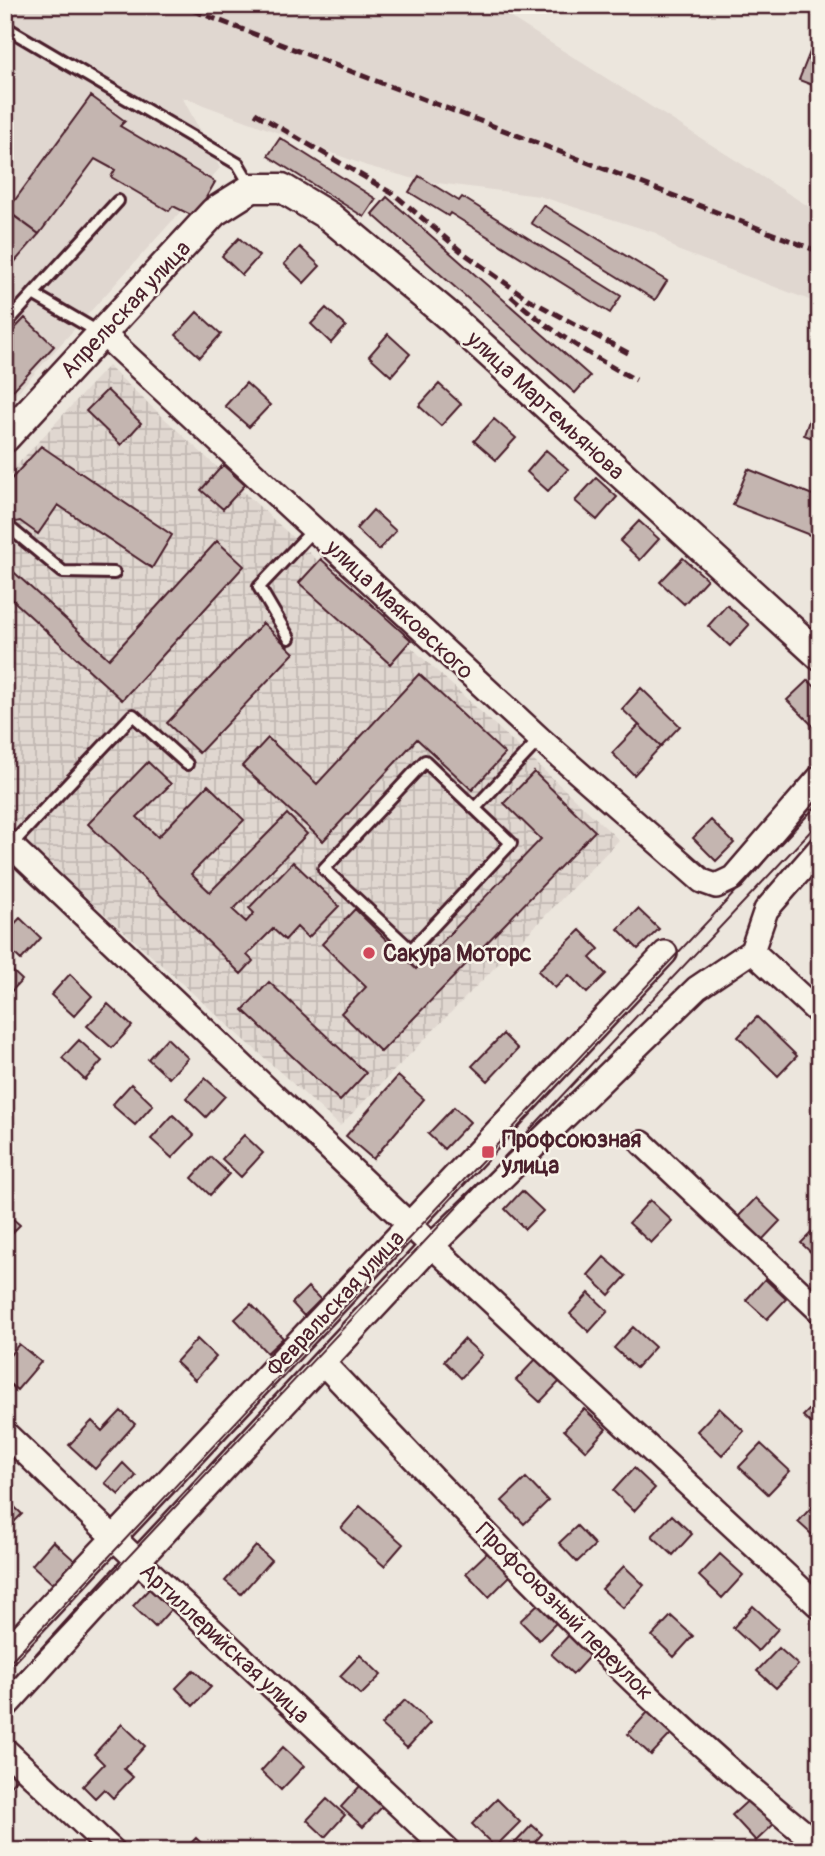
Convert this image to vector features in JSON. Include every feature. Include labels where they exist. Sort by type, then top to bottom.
[{"type":"street","name":"Апрельская улица","points":[[5,438],[214,212],[252,188]]},
{"type":"street","name":"улица Мартемьянова","points":[[252,188],[282,188],[330,217],[452,318],[818,652]]},
{"type":"street","name":"улица Маяковского","points":[[103,334],[540,739],[702,881],[716,886],[733,878],[820,777]]},
{"type":"street","points":[[8,843],[432,1246],[820,1607]]},
{"type":"street","points":[[5,1707],[432,1246],[697,988],[752,951],[766,910],[820,848]]},
{"type":"street","points":[[752,951],[820,1014]]},
{"type":"street","name":"Февральская улица","points":[[5,1653],[666,953]]},
{"type":"street","points":[[642,1143],[820,1311]]},
{"type":"street","name":"Профсоюзный переулок","points":[[323,1363],[576,1628],[710,1751],[820,1846]]},
{"type":"street","name":"Артиллерийская улица","points":[[5,1433],[447,1851]]},
{"type":"street","points":[[5,1750],[113,1851]]},
{"type":"lane","points":[[5,27],[238,164],[252,188]]},
{"type":"lane","points":[[5,324],[118,201]]},
{"type":"lane","points":[[33,294],[103,334]]},
{"type":"lane","points":[[5,523],[63,572],[114,573]]},
{"type":"lane","points":[[289,638],[259,587],[314,529]]},
{"type":"lane","points":[[8,843],[133,715],[187,764]]},
{"type":"lane","points":[[475,808],[540,739]]},
{"type":"lane","points":[[425,761],[475,808],[511,843],[411,950],[324,869],[425,761]]},
{"type":"shaded area","points":[[5,5],[491,5],[811,208],[820,191],[820,304],[677,250],[656,233],[539,196],[422,181],[367,166],[182,97],[220,168],[5,406]]},
{"type":"shaded area","points":[[108,366],[619,840],[340,1126],[5,824],[5,478]]},
{"type":"building","points":[[820,30],[820,88],[799,80]]},
{"type":"building","points":[[91,96],[125,121],[120,126],[215,182],[195,217],[173,206],[169,211],[111,177],[115,170],[95,159],[39,234],[7,211]]},
{"type":"building","points":[[280,138],[376,199],[364,217],[268,156]]},
{"type":"building","points":[[419,176],[459,201],[462,197],[621,296],[610,313],[450,213],[448,216],[409,192]]},
{"type":"building","points":[[387,197],[590,376],[575,393],[372,214]]},
{"type":"building","points":[[543,205],[667,281],[655,300],[531,223]]},
{"type":"building","points":[[5,209],[39,234],[5,273]]},
{"type":"building","points":[[239,238],[259,256],[242,275],[222,256]]},
{"type":"building","points":[[300,247],[320,266],[304,283],[284,264]]},
{"type":"building","points":[[326,308],[346,326],[331,343],[311,324]]},
{"type":"building","points":[[197,312],[221,334],[200,357],[176,335]]},
{"type":"building","points":[[25,318],[54,346],[5,399],[5,339]]},
{"type":"building","points":[[388,334],[410,354],[391,376],[369,356]]},
{"type":"building","points":[[246,383],[270,405],[249,427],[225,406]]},
{"type":"building","points":[[439,384],[461,404],[441,426],[419,406]]},
{"type":"building","points":[[107,390],[141,423],[121,445],[86,411]]},
{"type":"building","points":[[817,398],[820,399],[820,441],[804,435]]},
{"type":"building","points":[[494,419],[516,438],[496,460],[474,441]]},
{"type":"building","points":[[41,446],[172,535],[152,568],[58,505],[38,534],[20,521],[16,522],[5,515],[5,486]]},
{"type":"building","points":[[546,450],[568,469],[548,491],[527,472]]},
{"type":"building","points":[[223,465],[245,485],[223,509],[201,490]]},
{"type":"building","points":[[748,469],[820,498],[820,539],[733,505]]},
{"type":"building","points":[[596,478],[617,497],[597,520],[575,501]]},
{"type":"building","points":[[373,510],[396,531],[379,550],[356,529]]},
{"type":"building","points":[[639,521],[659,539],[640,560],[620,541]]},
{"type":"building","points":[[217,541],[244,566],[122,700],[5,593],[5,564],[109,659]]},
{"type":"building","points":[[683,558],[707,579],[684,604],[660,582]]},
{"type":"building","points":[[321,559],[411,640],[390,664],[299,583]]},
{"type":"building","points":[[727,605],[749,625],[730,646],[708,626]]},
{"type":"building","points":[[263,623],[294,653],[199,753],[167,723]]},
{"type":"building","points":[[419,674],[505,754],[472,790],[417,739],[323,841],[242,766],[268,738],[317,784]]},
{"type":"building","points":[[808,680],[820,692],[820,733],[787,700]]},
{"type":"building","points":[[641,688],[680,726],[661,746],[622,709]]},
{"type":"building","points":[[639,725],[661,746],[634,775],[612,753]]},
{"type":"building","points":[[148,762],[171,784],[137,817],[158,837],[208,785],[244,820],[191,874],[210,892],[287,814],[307,834],[233,910],[246,922],[254,913],[249,908],[293,862],[339,906],[308,938],[297,927],[285,940],[273,929],[247,955],[253,961],[241,974],[88,824]]},
{"type":"building","points":[[534,772],[595,831],[381,1052],[341,1013],[366,987],[322,944],[355,909],[416,969],[541,839],[504,803]]},
{"type":"building","points":[[711,820],[734,843],[716,861],[693,838]]},
{"type":"building","points":[[638,909],[659,929],[638,949],[618,929]]},
{"type":"building","points":[[20,918],[41,938],[21,960],[5,945],[5,934]]},
{"type":"building","points":[[580,930],[599,949],[590,958],[606,974],[587,993],[569,975],[555,988],[538,971]]},
{"type":"building","points":[[5,964],[22,980],[5,998]]},
{"type":"building","points":[[70,974],[92,996],[74,1016],[51,995]]},
{"type":"building","points":[[269,982],[366,1073],[340,1101],[243,1010]]},
{"type":"building","points":[[108,1004],[132,1026],[112,1048],[87,1026]]},
{"type":"building","points":[[757,1017],[797,1056],[778,1076],[738,1037]]},
{"type":"building","points":[[503,1034],[518,1049],[488,1081],[472,1066]]},
{"type":"building","points":[[167,1038],[188,1058],[169,1078],[148,1059]]},
{"type":"building","points":[[79,1040],[102,1061],[85,1080],[62,1058]]},
{"type":"building","points":[[398,1076],[424,1099],[373,1159],[346,1136]]},
{"type":"building","points":[[205,1078],[225,1096],[206,1117],[186,1098]]},
{"type":"building","points":[[131,1084],[153,1105],[135,1125],[112,1105]]},
{"type":"building","points":[[454,1107],[470,1122],[444,1149],[428,1134]]},
{"type":"building","points":[[173,1115],[194,1135],[172,1158],[151,1139]]},
{"type":"building","points":[[244,1135],[263,1153],[241,1177],[222,1159]]},
{"type":"building","points":[[5,1144],[14,1153],[5,1163]]},
{"type":"building","points":[[211,1157],[229,1174],[210,1195],[192,1178]]},
{"type":"building","points":[[522,1191],[543,1211],[525,1229],[505,1209]]},
{"type":"building","points":[[756,1198],[780,1221],[761,1241],[737,1218]]},
{"type":"building","points":[[650,1200],[672,1221],[651,1243],[629,1223]]},
{"type":"building","points":[[5,1212],[20,1225],[5,1240]]},
{"type":"building","points":[[820,1224],[820,1261],[801,1243]]},
{"type":"building","points":[[604,1257],[626,1276],[609,1295],[588,1275]]},
{"type":"building","points":[[765,1279],[786,1299],[767,1319],[746,1300]]},
{"type":"building","points":[[308,1287],[321,1300],[304,1316],[292,1303]]},
{"type":"building","points":[[589,1293],[608,1311],[589,1332],[570,1314]]},
{"type":"building","points":[[251,1304],[283,1338],[267,1353],[235,1319]]},
{"type":"building","points":[[633,1327],[655,1347],[636,1368],[614,1348]]},
{"type":"building","points":[[197,1339],[216,1357],[195,1380],[176,1362]]},
{"type":"building","points":[[464,1339],[482,1355],[461,1378],[444,1361]]},
{"type":"building","points":[[19,1344],[41,1362],[17,1390],[5,1380],[5,1361]]},
{"type":"building","points":[[537,1358],[561,1380],[540,1402],[516,1380]]},
{"type":"building","points":[[820,1399],[820,1432],[803,1416]]},
{"type":"building","points":[[719,1408],[744,1431],[722,1455],[697,1431]]},
{"type":"building","points":[[584,1409],[606,1429],[586,1451],[564,1430]]},
{"type":"building","points":[[121,1411],[135,1424],[95,1469],[69,1445],[92,1421],[102,1431]]},
{"type":"building","points":[[761,1444],[790,1471],[768,1494],[739,1467]]},
{"type":"building","points":[[123,1463],[136,1476],[119,1495],[105,1483]]},
{"type":"building","points":[[634,1468],[655,1488],[634,1511],[613,1491]]},
{"type":"building","points":[[526,1478],[548,1501],[524,1524],[502,1501]]},
{"type":"building","points":[[5,1498],[22,1514],[5,1531]]},
{"type":"building","points":[[818,1500],[820,1502],[820,1542],[798,1522]]},
{"type":"building","points":[[360,1506],[403,1544],[384,1566],[341,1528]]},
{"type":"building","points":[[672,1515],[692,1534],[673,1555],[652,1536]]},
{"type":"building","points":[[577,1526],[595,1545],[577,1562],[559,1543]]},
{"type":"building","points":[[53,1541],[75,1561],[54,1585],[32,1565]]},
{"type":"building","points":[[256,1546],[271,1560],[241,1594],[225,1581]]},
{"type":"building","points":[[489,1551],[511,1575],[489,1597],[466,1573]]},
{"type":"building","points":[[720,1554],[743,1575],[722,1598],[699,1576]]},
{"type":"building","points":[[624,1566],[644,1585],[623,1608],[602,1589]]},
{"type":"building","points":[[152,1586],[174,1606],[155,1627],[133,1606]]},
{"type":"building","points":[[540,1602],[558,1621],[539,1640],[520,1621]]},
{"type":"building","points":[[753,1606],[778,1629],[758,1651],[733,1628]]},
{"type":"building","points":[[671,1616],[693,1636],[674,1657],[652,1636]]},
{"type":"building","points":[[572,1632],[594,1651],[573,1674],[551,1654]]},
{"type":"building","points":[[779,1648],[798,1665],[776,1688],[757,1671]]},
{"type":"building","points":[[360,1655],[381,1675],[361,1695],[340,1676]]},
{"type":"building","points":[[194,1670],[211,1687],[193,1706],[176,1688]]},
{"type":"building","points":[[405,1700],[430,1723],[407,1748],[381,1725]]},
{"type":"building","points":[[648,1712],[671,1734],[651,1755],[628,1734]]},
{"type":"building","points":[[122,1724],[145,1746],[124,1769],[133,1777],[113,1798],[104,1789],[95,1798],[83,1786],[104,1764],[94,1754]]},
{"type":"building","points":[[283,1747],[304,1766],[281,1790],[261,1771]]},
{"type":"building","points":[[5,1764],[19,1776],[5,1791]]},
{"type":"building","points":[[361,1785],[383,1806],[363,1827],[341,1807]]},
{"type":"building","points":[[753,1796],[776,1822],[756,1841],[732,1815]]},
{"type":"building","points":[[327,1799],[345,1815],[325,1837],[307,1820]]},
{"type":"building","points":[[497,1799],[520,1822],[495,1847],[472,1824]]},
{"type":"building","points":[[532,1825],[542,1834],[527,1851],[523,1851],[515,1843]]},
{"type":"building","points":[[196,1838],[210,1851],[183,1851]]},
{"type":"building","points":[[423,1839],[436,1851],[411,1851]]},
{"type":"tram line","points":[[5,1667],[820,802]]},
{"type":"tram line","points":[[5,1688],[820,821]]},
{"type":"railway","points":[[179,5],[820,252]]},
{"type":"railway","points":[[255,113],[395,195],[462,252],[528,299],[632,355]]},
{"type":"railway","points":[[511,296],[571,342],[636,380]]},
{"type":"place","name":"Сакура Моторс","points":[[369,953]]},
{"type":"place","name":"Профсоюзная улица","points":[[488,1152]]}]
